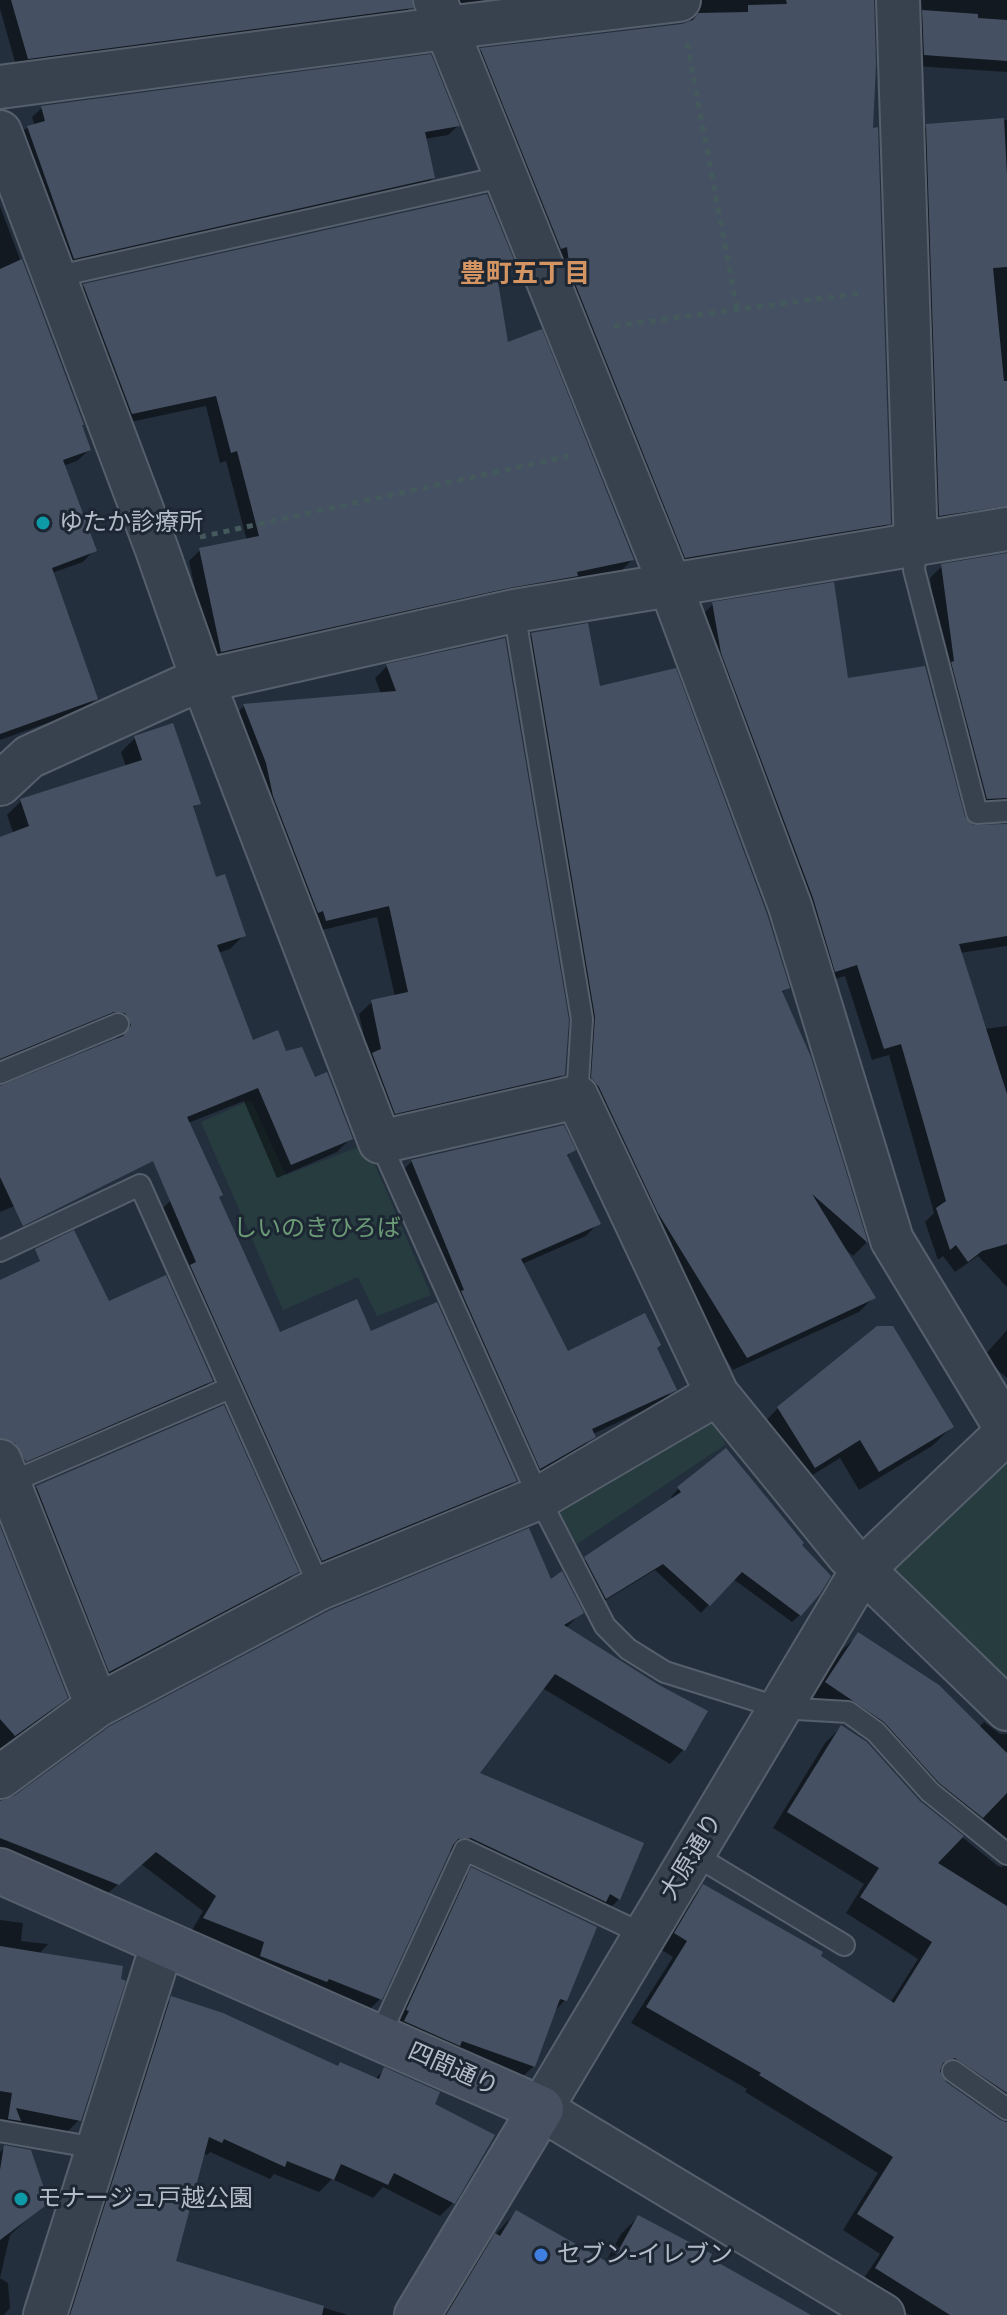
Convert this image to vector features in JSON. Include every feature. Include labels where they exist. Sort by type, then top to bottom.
[{"type":"street","points":[[0,87],[440,14],[679,0]]},
{"type":"street","points":[[898,0],[916,545]]},
{"type":"street","points":[[440,14],[671,587],[790,906],[892,1240],[1007,1431]]},
{"type":"street","points":[[0,132],[203,681],[380,1142],[577,1097],[717,1394],[848,1555],[1007,1709]]},
{"type":"street","points":[[0,784],[29,757],[203,681],[514,611],[1007,529]]},
{"type":"street","points":[[0,1777],[97,1706],[320,1588],[539,1498],[717,1394]]},
{"type":"street","name":"大原通り","points":[[417,2315],[863,1569],[1007,1431]]},
{"type":"street","points":[[4,1472],[97,1706]]},
{"type":"street","name":"四間通り","points":[[0,1871],[541,2109],[883,2315]]},
{"type":"street","points":[[45,2315],[163,1942]]},
{"type":"lane","points":[[54,277],[506,176]]},
{"type":"lane","points":[[916,545],[914,570],[977,813],[1007,811]]},
{"type":"lane","points":[[514,611],[582,1019],[577,1097]]},
{"type":"lane","points":[[0,1073],[118,1024]]},
{"type":"lane","points":[[380,1142],[539,1498],[605,1626],[628,1649],[665,1672],[780,1708],[848,1712],[876,1732],[930,1792],[1007,1854]]},
{"type":"lane","points":[[0,1251],[140,1185],[320,1588]]},
{"type":"lane","points":[[4,1472],[230,1388]]},
{"type":"lane","points":[[379,2037],[465,1850],[645,1935]]},
{"type":"lane","points":[[693,1854],[844,1945]]},
{"type":"lane","points":[[953,2071],[1007,2109]]},
{"type":"lane","points":[[0,2131],[96,2148]]},
{"type":"path","points":[[679,0],[737,309]]},
{"type":"path","points":[[568,332],[906,287]]},
{"type":"path","points":[[156,547],[613,446]]},
{"type":"green space","name":"しいのきひろば","points":[[251,1100],[286,1175],[366,1144],[431,1295],[377,1316],[358,1277],[283,1310],[201,1122]]},
{"type":"green space","points":[[709,1417],[726,1444],[577,1544],[556,1505]]},
{"type":"green space","points":[[1007,1459],[1007,1684],[887,1570]]},
{"type":"building","points":[[11,0],[412,0],[413,8],[28,59]]},
{"type":"building","points":[[786,0],[874,0],[876,64],[873,128],[878,127],[891,524],[685,558],[570,271],[567,247],[561,249],[480,48],[682,24],[693,20],[698,13],[748,12],[748,5],[787,4]]},
{"type":"building","points":[[922,10],[978,14],[978,18],[1007,20],[1007,61],[924,55]]},
{"type":"building","points":[[431,54],[460,126],[425,132],[435,178],[74,259],[27,126],[45,121],[41,106]]},
{"type":"building","points":[[1004,118],[1007,267],[993,268],[1004,381],[1007,381],[1007,506],[939,516],[926,124]]},
{"type":"building","points":[[487,194],[514,260],[495,264],[508,342],[542,329],[634,560],[577,572],[578,576],[509,588],[221,652],[199,548],[259,536],[237,451],[231,453],[216,396],[132,414],[83,284]]},
{"type":"building","points":[[22,259],[91,450],[63,460],[97,551],[52,568],[98,699],[0,734],[0,269]]},
{"type":"building","points":[[1007,553],[1007,798],[987,799],[951,662],[954,661],[941,564]]},
{"type":"building","points":[[834,582],[848,678],[925,666],[965,817],[973,825],[1007,824],[1007,936],[959,944],[1007,1094],[1007,1244],[982,1251],[968,1262],[956,1245],[950,1250],[936,1208],[946,1201],[901,1044],[884,1049],[857,965],[835,972],[813,898],[721,653],[712,602]]},
{"type":"building","points":[[588,623],[600,686],[676,668],[767,914],[790,988],[782,991],[811,1057],[868,1243],[812,1194],[876,1298],[747,1358],[658,1213],[599,1087],[591,1078],[595,1017],[531,633]]},
{"type":"building","points":[[505,638],[569,1020],[565,1075],[395,1114],[372,1053],[381,1049],[371,1000],[408,992],[389,906],[326,921],[323,911],[318,913],[273,796],[266,763],[243,704],[396,691],[386,664]]},
{"type":"building","points":[[173,723],[201,804],[193,806],[216,877],[225,874],[246,936],[217,945],[253,1040],[278,1030],[286,1051],[302,1047],[315,1077],[327,1072],[353,1139],[291,1165],[258,1088],[187,1117],[280,1332],[357,1299],[371,1331],[437,1302],[517,1481],[322,1561],[190,1265],[196,1262],[153,1161],[23,1226],[0,1177],[0,1086],[123,1036],[131,1025],[125,1013],[114,1012],[0,1059],[0,837],[29,826],[20,799],[142,760],[134,736]]},
{"type":"building","points":[[564,1125],[576,1150],[567,1155],[601,1224],[521,1259],[568,1351],[645,1313],[661,1345],[657,1348],[677,1390],[592,1429],[596,1437],[540,1469],[461,1291],[464,1290],[411,1160]]},
{"type":"building","points":[[74,1230],[109,1301],[166,1275],[213,1381],[26,1462],[15,1443],[0,1438],[0,1280],[40,1261],[35,1249]]},
{"type":"building","points":[[877,1326],[893,1326],[954,1427],[879,1472],[860,1440],[815,1468],[777,1407]]},
{"type":"building","points":[[224,1405],[299,1572],[109,1672],[36,1486]]},
{"type":"building","points":[[726,1448],[804,1543],[802,1545],[831,1576],[820,1594],[801,1616],[742,1572],[710,1606],[663,1564],[606,1599],[584,1557],[681,1492],[677,1487]]},
{"type":"building","points":[[0,1526],[68,1698],[15,1736],[0,1719]]},
{"type":"building","points":[[529,1528],[551,1579],[562,1571],[584,1613],[564,1625],[659,1685],[708,1711],[685,1751],[555,1674],[480,1773],[644,1843],[620,1900],[610,1894],[606,1902],[471,1838],[458,1839],[382,2000],[260,1956],[264,1942],[203,1918],[216,1896],[156,1852],[119,1885],[0,1838],[0,1801],[14,1796],[110,1726],[330,1610]]},
{"type":"building","points":[[858,1632],[939,1685],[1007,1753],[1007,1793],[983,1818],[939,1783],[884,1722],[825,1682]]},
{"type":"building","points":[[841,1725],[867,1742],[920,1801],[964,1836],[938,1863],[1007,1906],[1007,2093],[955,2058],[943,2063],[940,2071],[946,2082],[1007,2122],[1007,2315],[950,2315],[875,2268],[894,2237],[857,2214],[893,2157],[759,2075],[761,2073],[646,2007],[687,1941],[674,1933],[703,1884],[823,1952],[821,1956],[894,2003],[932,1942],[860,1897],[879,1868],[787,1812]]},
{"type":"building","points":[[471,1867],[597,1927],[567,2001],[560,1999],[535,2067],[462,2041],[460,2046],[404,2021],[409,2011],[406,2010]]},
{"type":"building","points":[[0,1946],[123,1966],[121,1979],[126,1981],[81,2121],[16,2108],[21,2121],[8,2119],[12,2093],[0,2091]]},
{"type":"building","points":[[171,1996],[223,2013],[338,2066],[340,2062],[379,2079],[384,2067],[440,2092],[435,2104],[495,2135],[455,2204],[394,2173],[388,2185],[341,2164],[334,2180],[287,2161],[285,2167],[224,2139],[222,2143],[209,2137],[176,2261],[324,2306],[322,2315],[70,2315]]},
{"type":"building","name":"モナージュ戸越公園","points":[[4,2145],[31,2150],[49,2203],[0,2240],[0,2170]]},
{"type":"building","points":[[516,2210],[611,2264],[638,2215],[712,2254],[710,2258],[811,2315],[446,2315],[495,2233],[500,2236]]},
{"type":"place","name":"ゆたか診療所","points":[[43,523]]},
{"type":"place","name":"モナージュ戸越公園","points":[[21,2199]]},
{"type":"place","name":"セブン-イレブン","points":[[541,2255]]},
{"type":"district","name":"豊町五丁目","points":[[525,275]]}]
